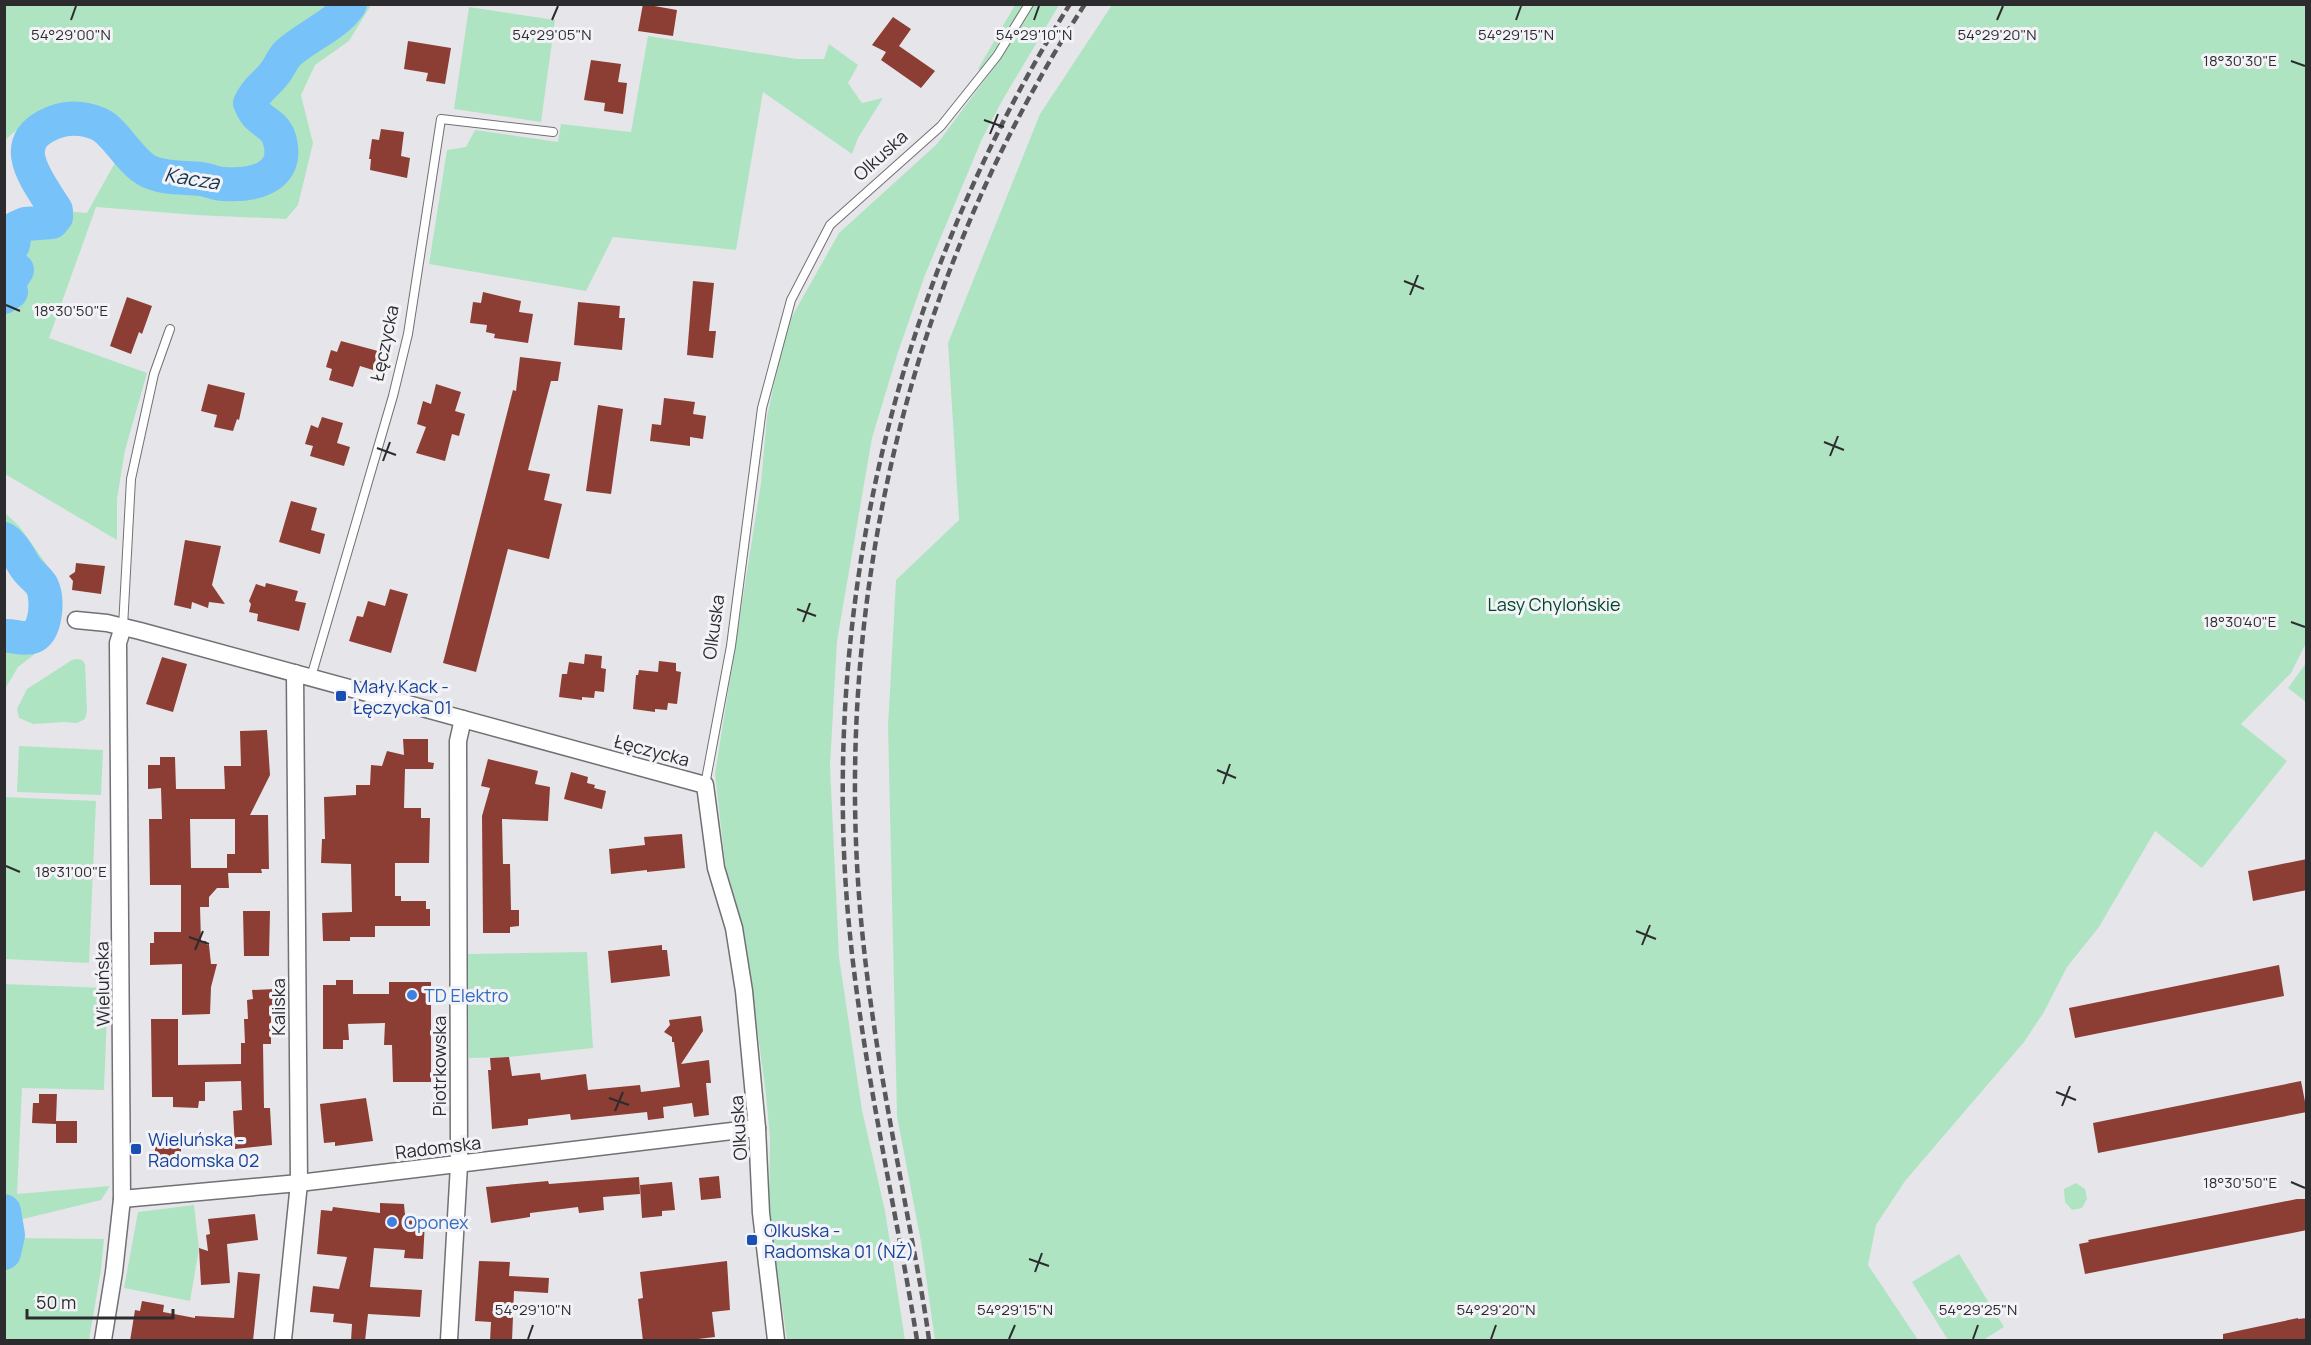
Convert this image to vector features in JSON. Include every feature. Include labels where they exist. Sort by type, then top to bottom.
[{"type":"street","name":"Łęczycka","points":[[76,620],[123,627],[705,785]]},
{"type":"street","name":"Wieluńska","points":[[103,1341],[122,1199],[118,643],[123,627]]},
{"type":"street","name":"Kaliska","points":[[283,1341],[299,1183],[303,675]]},
{"type":"street","name":"Piotrkowska","points":[[449,1341],[459,1165],[458,741],[463,720]]},
{"type":"street","name":"Olkuska","points":[[705,785],[716,868],[734,928],[744,991],[757,1128],[760,1213],[776,1341]]},
{"type":"street","name":"Radomska","points":[[122,1199],[299,1183],[757,1128]]},
{"type":"lane","name":"Olkuska","points":[[705,785],[731,646],[762,408],[791,300],[830,225],[941,126],[997,56],[1029,4]]},
{"type":"lane","name":"Łęczycka","points":[[303,675],[393,396],[408,334],[441,119],[553,132]]},
{"type":"lane","points":[[123,627],[131,479],[154,374],[170,329]]},
{"type":"green space","points":[[5,4],[371,5],[349,41],[315,65],[301,95],[313,143],[298,205],[286,219],[96,207],[49,338],[147,373],[125,450],[117,499],[117,540],[5,474],[5,307],[20,279],[26,233],[48,231],[64,211],[87,213],[127,141],[105,122],[86,112],[66,108],[36,117],[5,140]]},
{"type":"green space","points":[[1015,5],[1023,5],[982,70],[978,69]]},
{"type":"green space","points":[[1034,5],[1059,5],[982,139],[925,275],[898,352],[872,438],[837,641],[830,766],[839,957],[862,1110],[885,1211],[905,1340],[787,1340],[769,1214],[770,1138],[766,1095],[745,937],[726,871],[715,774],[761,483],[767,417],[786,327],[839,233],[937,144],[998,62]]},
{"type":"green space","name":"Lasy Chylońskie","points":[[1112,5],[2306,5],[2306,643],[2291,673],[2241,724],[2287,761],[2202,868],[2155,831],[2099,927],[2067,967],[2044,1012],[2024,1042],[1905,1181],[1876,1225],[1868,1265],[1918,1340],[935,1340],[921,1242],[897,1116],[888,726],[896,580],[959,520],[948,343],[1040,114]]},
{"type":"green space","points":[[469,7],[555,20],[541,122],[454,109]]},
{"type":"green space","points":[[648,36],[797,59],[824,59],[829,44],[858,65],[848,83],[862,103],[883,98],[858,138],[852,154],[763,92],[736,250],[613,237],[586,291],[429,264],[447,150],[466,147],[475,130],[558,142],[561,124],[631,132]]},
{"type":"green space","points":[[5,513],[19,526],[57,579],[58,604],[53,640],[18,667],[5,689],[5,630],[16,631],[24,623],[36,594],[5,565]]},
{"type":"green space","points":[[77,659],[82,660],[85,664],[87,711],[85,719],[77,723],[33,724],[19,718],[17,709],[27,689]]},
{"type":"green space","points":[[2306,663],[2306,702],[2288,688]]},
{"type":"green space","points":[[19,746],[103,750],[101,795],[17,792]]},
{"type":"green space","points":[[5,797],[96,801],[89,963],[5,959]]},
{"type":"green space","points":[[587,952],[593,1048],[509,1057],[469,1058],[468,954]]},
{"type":"green space","points":[[4,984],[108,988],[104,1090],[22,1088],[17,1194],[110,1186],[101,1200],[15,1221],[16,1203],[4,1204]]},
{"type":"green space","points":[[2076,1183],[2085,1189],[2087,1199],[2082,1208],[2072,1210],[2065,1202],[2064,1189]]},
{"type":"green space","points":[[194,1205],[199,1249],[190,1301],[124,1288],[138,1212]]},
{"type":"green space","points":[[15,1238],[104,1239],[89,1340],[5,1340],[5,1268],[10,1263]]},
{"type":"green space","points":[[1959,1254],[2004,1327],[1983,1340],[1948,1340],[1912,1282]]},
{"type":"building","points":[[643,4],[677,10],[673,36],[638,31]]},
{"type":"building","points":[[893,17],[911,29],[899,46],[935,71],[921,88],[881,60],[886,52],[872,45]]},
{"type":"building","points":[[408,41],[451,48],[445,84],[426,81],[428,73],[404,69]]},
{"type":"building","points":[[591,60],[621,64],[618,82],[627,83],[623,114],[604,111],[605,103],[584,100]]},
{"type":"building","points":[[381,129],[404,132],[401,156],[410,158],[407,178],[370,170],[372,139],[379,140]]},
{"type":"building","points":[[693,281],[714,283],[709,331],[716,331],[713,358],[687,355]]},
{"type":"building","points":[[483,292],[521,301],[519,312],[533,314],[528,343],[494,338],[495,334],[486,332],[487,325],[470,323],[473,302],[481,303]]},
{"type":"building","points":[[127,297],[152,306],[142,334],[139,332],[131,354],[110,346]]},
{"type":"building","points":[[578,302],[620,306],[619,318],[625,318],[622,350],[574,345]]},
{"type":"building","points":[[341,341],[378,351],[373,370],[360,366],[353,387],[329,380],[332,369],[326,367],[331,350],[337,352]]},
{"type":"building","points":[[520,357],[561,362],[558,381],[551,381],[528,470],[550,474],[544,500],[562,504],[549,559],[508,549],[476,672],[443,663],[513,390],[516,391]]},
{"type":"building","points":[[208,384],[245,393],[239,420],[237,419],[233,431],[214,427],[217,415],[201,411]]},
{"type":"building","points":[[436,384],[461,392],[455,411],[465,414],[459,436],[452,434],[445,461],[416,453],[426,427],[417,424],[423,401],[431,404]]},
{"type":"building","points":[[664,398],[695,402],[693,414],[706,416],[703,439],[690,437],[690,446],[650,441],[652,424],[661,425]]},
{"type":"building","points":[[598,405],[623,409],[611,494],[586,491]]},
{"type":"building","points":[[322,417],[343,423],[337,443],[350,447],[344,466],[310,456],[313,446],[305,444],[311,425],[318,428]]},
{"type":"building","points":[[291,501],[317,508],[311,530],[325,534],[320,554],[279,542]]},
{"type":"building","points":[[185,540],[221,546],[212,585],[225,604],[209,602],[208,608],[192,602],[191,609],[174,605]]},
{"type":"building","points":[[76,563],[105,566],[101,594],[72,590],[73,581],[69,576],[75,572]]},
{"type":"building","points":[[266,583],[298,591],[295,601],[306,603],[299,631],[257,621],[258,614],[249,612],[251,604],[249,601],[256,584],[265,587]]},
{"type":"building","points":[[390,589],[408,594],[391,653],[349,641],[357,616],[363,617],[368,601],[385,606]]},
{"type":"building","points":[[585,654],[602,656],[601,668],[606,669],[604,692],[595,691],[594,698],[582,697],[582,700],[559,697],[562,674],[567,674],[569,662],[584,664]]},
{"type":"building","points":[[162,657],[187,664],[173,712],[146,704]]},
{"type":"building","points":[[659,661],[676,663],[676,671],[681,672],[677,704],[668,703],[667,710],[655,709],[655,712],[633,709],[636,675],[639,670],[658,672]]},
{"type":"building","points":[[267,730],[270,775],[250,815],[268,815],[269,869],[261,869],[262,873],[228,873],[229,888],[217,888],[209,897],[209,907],[200,907],[201,941],[206,941],[209,945],[211,964],[217,964],[211,987],[210,1014],[182,1015],[182,964],[150,965],[150,943],[154,943],[154,932],[181,932],[181,885],[150,885],[149,819],[162,819],[161,788],[148,789],[148,765],[160,765],[160,757],[175,757],[176,789],[225,789],[224,766],[241,766],[240,731]],"holes":[[[190,819],[235,819],[235,854],[227,854],[227,868],[191,868]]]},
{"type":"building","points":[[403,739],[428,739],[428,762],[434,763],[433,769],[405,769],[404,808],[421,808],[421,818],[430,818],[429,863],[395,863],[395,896],[401,896],[401,901],[426,901],[426,909],[430,909],[430,926],[375,926],[375,937],[350,937],[350,941],[323,941],[322,913],[352,912],[351,864],[321,863],[322,839],[325,839],[324,797],[356,795],[356,785],[370,785],[371,765],[382,766],[387,751],[404,755]]},
{"type":"building","points":[[488,759],[538,771],[535,784],[550,787],[548,821],[502,819],[503,864],[510,864],[511,910],[519,910],[519,926],[510,927],[510,933],[483,933],[482,816],[490,788],[481,786]]},
{"type":"building","points":[[571,772],[588,777],[587,783],[595,785],[594,788],[606,791],[602,809],[564,799]]},
{"type":"building","points":[[682,834],[685,868],[611,874],[609,849],[645,845],[644,837]]},
{"type":"building","points":[[2307,859],[2307,890],[2253,901],[2248,871]]},
{"type":"building","points":[[243,911],[270,911],[269,956],[244,956]]},
{"type":"building","points":[[662,945],[662,950],[667,950],[670,976],[611,983],[608,951]]},
{"type":"building","points":[[2279,965],[2284,996],[2075,1038],[2069,1008]]},
{"type":"building","points":[[336,980],[353,980],[353,994],[389,994],[389,982],[431,982],[431,1082],[393,1082],[392,1045],[384,1045],[385,1023],[348,1024],[349,1040],[343,1040],[343,1049],[323,1049],[323,985],[336,985]]},
{"type":"building","points":[[275,989],[276,1008],[271,1008],[271,1044],[263,1044],[264,1108],[270,1108],[272,1145],[235,1149],[233,1111],[242,1110],[241,1081],[205,1082],[205,1101],[199,1101],[198,1108],[173,1107],[173,1097],[152,1097],[151,1019],[178,1019],[178,1065],[241,1064],[241,1043],[245,1043],[244,1019],[248,1019],[247,1000],[253,999],[252,990]]},
{"type":"building","points":[[701,1016],[703,1031],[681,1064],[709,1060],[711,1083],[706,1083],[709,1115],[694,1117],[692,1103],[663,1107],[664,1118],[648,1120],[647,1112],[571,1120],[570,1114],[528,1119],[528,1125],[492,1129],[488,1070],[491,1070],[490,1058],[509,1057],[512,1076],[540,1073],[541,1080],[586,1074],[588,1090],[640,1085],[641,1092],[680,1087],[674,1042],[672,1042],[672,1037],[664,1032],[670,1025],[669,1020]]},
{"type":"building","points":[[2301,1081],[2307,1112],[2098,1153],[2093,1123]]},
{"type":"building","points":[[39,1094],[57,1094],[56,1121],[77,1121],[77,1143],[56,1143],[56,1124],[32,1123],[33,1103],[39,1103]]},
{"type":"building","points":[[366,1098],[373,1141],[335,1146],[335,1142],[324,1143],[320,1104]]},
{"type":"building","points":[[155,1135],[181,1135],[181,1163],[155,1163]]},
{"type":"building","points":[[719,1176],[721,1198],[701,1200],[699,1178]]},
{"type":"building","points":[[639,1177],[640,1194],[603,1197],[604,1210],[579,1213],[578,1207],[530,1213],[530,1217],[491,1223],[486,1187],[548,1181],[549,1184]]},
{"type":"building","points":[[672,1182],[675,1210],[662,1211],[662,1216],[642,1218],[640,1185]]},
{"type":"building","points":[[2297,1199],[2307,1199],[2307,1230],[2085,1274],[2079,1244],[2089,1242],[2088,1240]]},
{"type":"building","points":[[380,1203],[404,1204],[405,1215],[414,1215],[413,1223],[425,1221],[423,1259],[404,1258],[405,1250],[374,1248],[370,1287],[422,1290],[420,1317],[368,1314],[365,1341],[351,1341],[352,1324],[333,1322],[334,1314],[310,1312],[313,1286],[339,1289],[347,1257],[317,1254],[321,1210],[332,1211],[333,1207],[380,1213]]},
{"type":"building","points":[[255,1214],[258,1240],[227,1244],[230,1283],[201,1285],[199,1248],[208,1251],[206,1235],[210,1234],[208,1219]]},
{"type":"building","points":[[479,1261],[510,1262],[509,1276],[549,1278],[548,1293],[514,1291],[512,1341],[490,1341],[491,1322],[475,1321]]},
{"type":"building","points":[[727,1261],[730,1310],[712,1312],[715,1337],[681,1341],[643,1341],[638,1299],[643,1298],[640,1272]]},
{"type":"building","points":[[238,1272],[260,1274],[253,1341],[130,1341],[135,1310],[140,1311],[142,1301],[164,1305],[163,1312],[195,1318],[195,1316],[234,1318]]},
{"type":"building","points":[[2307,1318],[2307,1341],[2223,1341],[2223,1334]]},
{"type":"waterway","name":"Kacza","points":[[4,253],[13,245],[16,228],[25,224],[52,222],[56,217],[56,210],[34,174],[29,162],[28,150],[31,140],[40,130],[60,120],[88,120],[99,124],[111,133],[141,166],[154,174],[223,184],[245,183],[266,178],[279,164],[280,141],[274,129],[257,115],[250,103],[256,93],[276,72],[287,54],[329,25],[350,4]]},
{"type":"waterway","name":"Kacza","points":[[4,260],[17,270],[8,285],[11,292],[4,297]]},
{"type":"waterway","name":"Kacza","points":[[4,539],[39,581],[45,598],[45,614],[37,634],[29,638],[4,636]]},
{"type":"waterway","name":"Kacza","points":[[4,1211],[8,1235],[4,1253]]},
{"type":"railway","points":[[917,1340],[865,1049],[850,932],[845,873],[843,758],[850,645],[866,532],[890,421],[923,312],[964,206],[1013,103],[1070,4]]},
{"type":"railway","points":[[929,1340],[878,1052],[864,949],[855,825],[857,702],[870,579],[893,457],[926,338],[969,223],[1022,111],[1085,4]]},
{"type":"place","name":"Mały Kack - Łęczycka 01","points":[[341,696]]},
{"type":"place","name":"TD Elektro","points":[[412,995]]},
{"type":"place","name":"Wieluńska - Radomska 02","points":[[136,1149]]},
{"type":"place","name":"Oponex","points":[[392,1222]]},
{"type":"place","name":"Olkuska - Radomska 01 (NŻ)","points":[[752,1240]]}]
